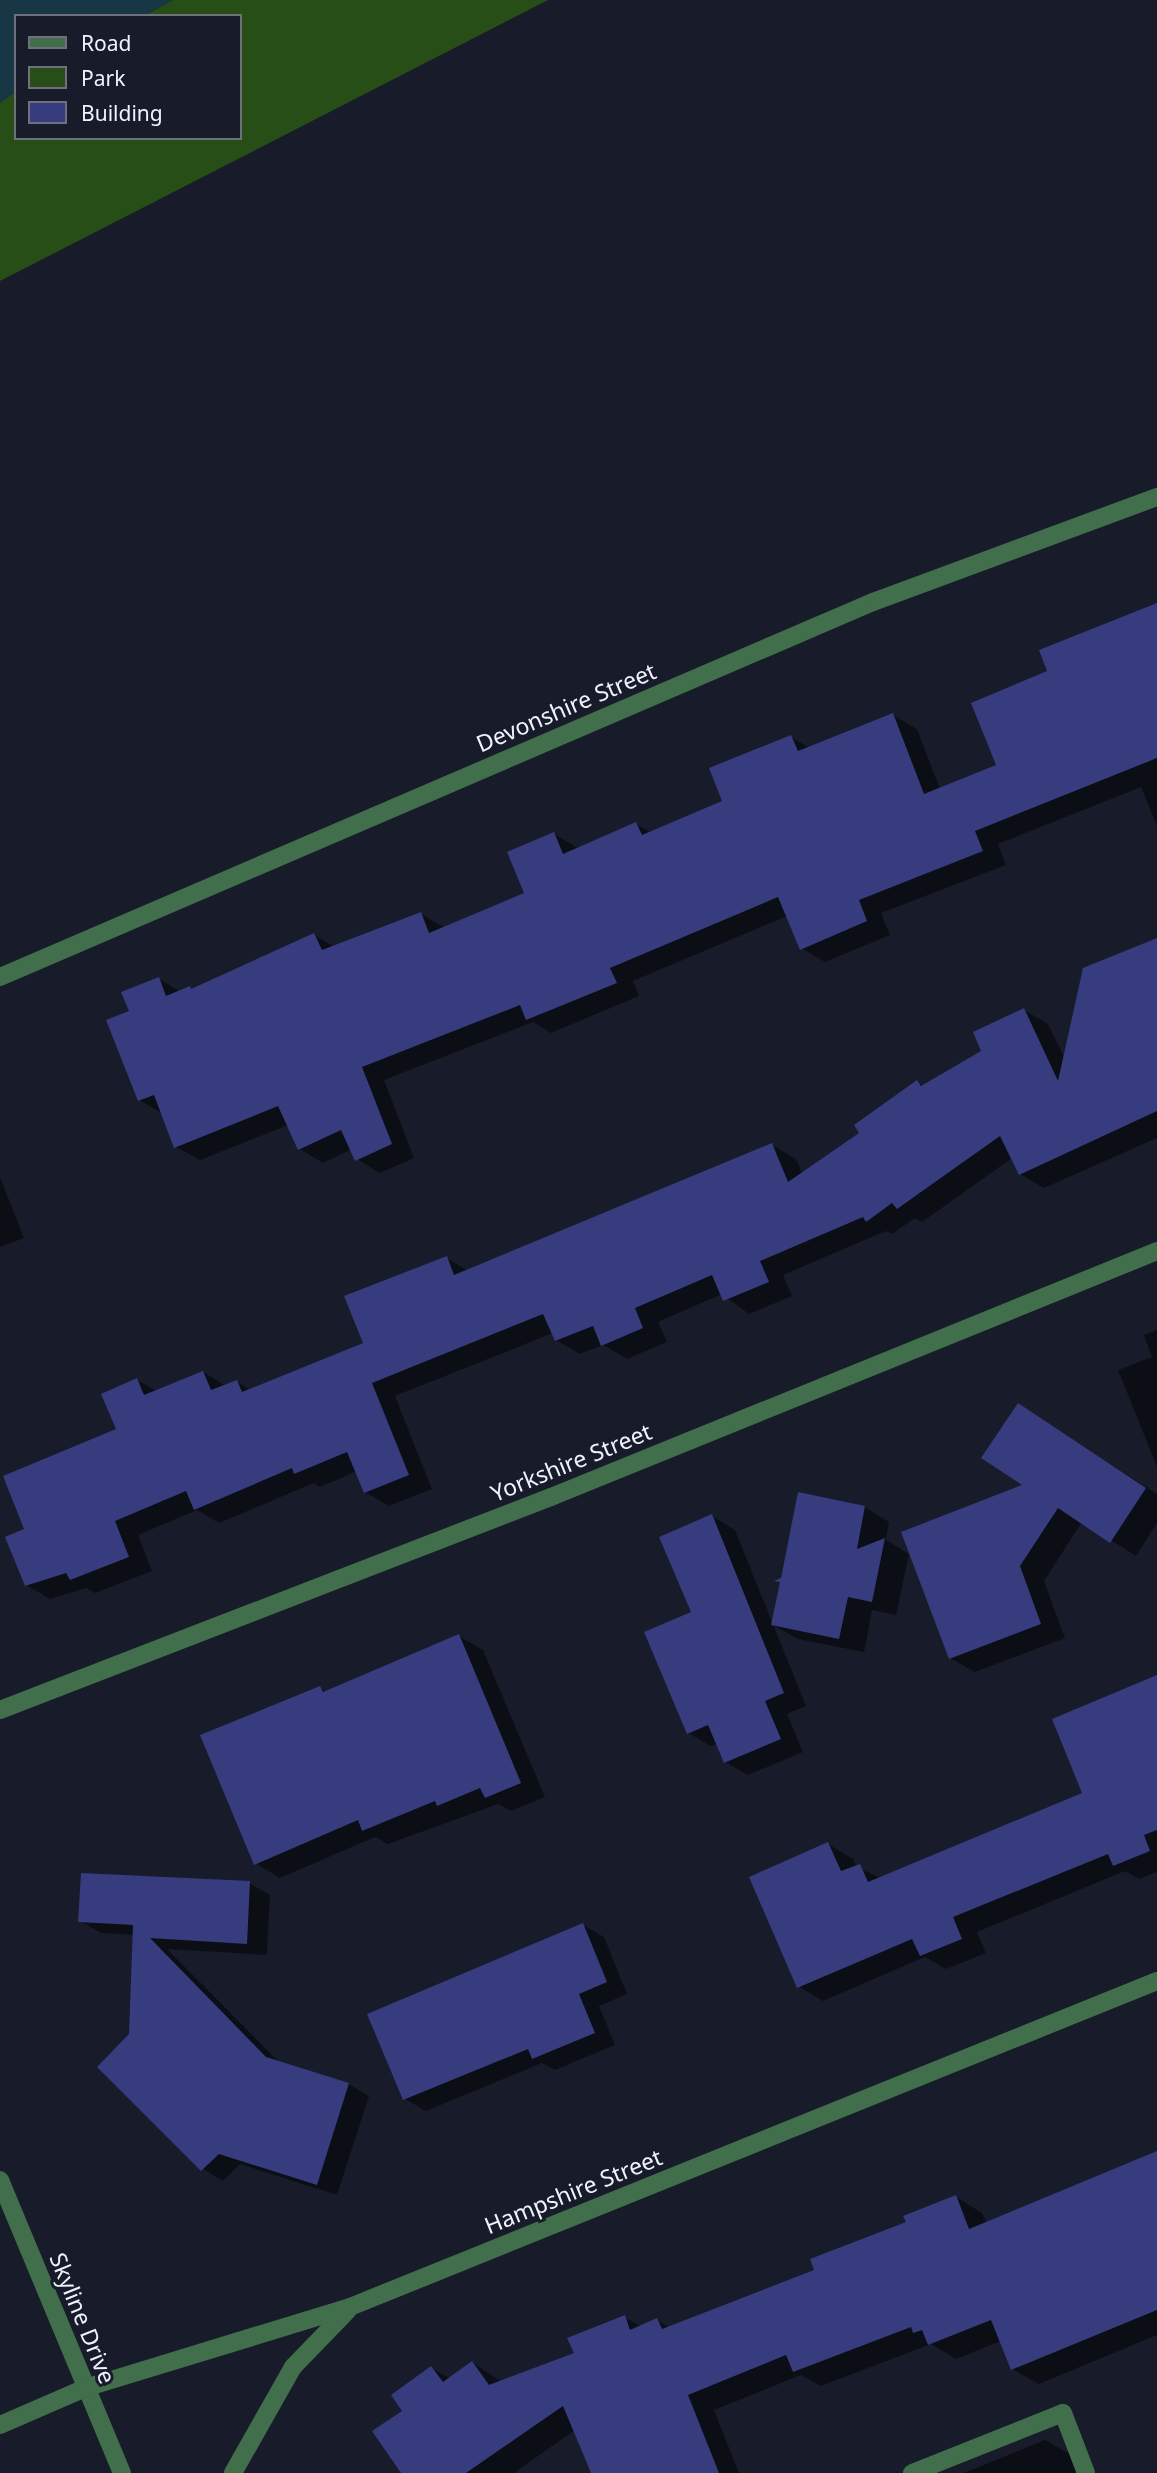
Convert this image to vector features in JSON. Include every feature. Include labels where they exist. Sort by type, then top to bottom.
[{"type":"street","name":"Devonshire Street","points":[[0,977],[873,603],[1157,497]]},
{"type":"street","name":"Yorkshire Street","points":[[0,1710],[551,1497],[1157,1251]]},
{"type":"street","name":"Hampshire Street","points":[[0,2425],[85,2388],[350,2307],[1157,1981]]},
{"type":"street","name":"Skyline Drive","points":[[0,2180],[121,2473]]},
{"type":"street","points":[[233,2473],[293,2367],[350,2307]]},
{"type":"street","points":[[912,2473],[1063,2413],[1086,2473]]},
{"type":"green space","points":[[173,0],[548,0],[0,281],[0,103],[6,97],[14,93],[14,140],[242,140],[242,14],[148,14]]},
{"type":"water","points":[[0,0],[173,0],[148,14],[14,14],[14,93],[0,103]]},
{"type":"building","points":[[1157,603],[1157,758],[975,831],[983,851],[859,900],[867,921],[800,950],[778,897],[610,968],[617,983],[526,1020],[520,1005],[362,1067],[392,1144],[355,1161],[341,1130],[298,1150],[278,1106],[174,1148],[154,1095],[138,1101],[106,1020],[129,1011],[121,992],[159,977],[166,996],[190,986],[191,989],[314,933],[322,950],[421,912],[429,933],[524,893],[507,852],[554,832],[563,854],[636,822],[642,835],[722,801],[709,768],[791,735],[798,751],[893,713],[924,794],[996,765],[971,703],[1047,671],[1039,650]]},
{"type":"building","points":[[1157,938],[1157,1111],[1019,1175],[1000,1136],[897,1209],[892,1203],[866,1222],[863,1217],[760,1261],[769,1282],[723,1301],[712,1275],[635,1308],[643,1328],[601,1346],[593,1326],[555,1341],[543,1314],[372,1383],[409,1475],[364,1493],[347,1452],[294,1474],[292,1468],[194,1510],[186,1491],[115,1521],[129,1557],[70,1580],[66,1573],[25,1586],[5,1537],[24,1529],[3,1476],[116,1429],[101,1394],[137,1378],[144,1395],[203,1371],[211,1390],[237,1380],[242,1392],[363,1343],[344,1296],[447,1256],[454,1275],[772,1143],[788,1182],[859,1133],[854,1125],[917,1080],[921,1086],[981,1051],[973,1032],[1024,1008],[1058,1081],[1083,968]]},
{"type":"building","points":[[1018,1403],[1146,1488],[1110,1543],[1058,1508],[1020,1566],[1041,1624],[949,1659],[901,1532],[1022,1485],[981,1458]]},
{"type":"building","points":[[798,1492],[865,1506],[857,1549],[885,1538],[872,1602],[848,1597],[839,1639],[771,1625],[780,1582],[774,1581],[781,1578]]},
{"type":"building","points":[[712,1514],[784,1693],[765,1701],[781,1739],[724,1763],[708,1725],[687,1734],[644,1632],[691,1612],[659,1537]]},
{"type":"building","points":[[459,1634],[521,1783],[485,1798],[480,1788],[437,1806],[435,1801],[362,1831],[358,1820],[254,1865],[200,1735],[320,1686],[323,1692]]},
{"type":"building","points":[[1157,1675],[1157,1830],[1144,1835],[1150,1851],[1113,1866],[1108,1854],[953,1917],[962,1939],[920,1956],[912,1939],[797,1988],[749,1877],[828,1842],[841,1871],[860,1864],[868,1882],[1082,1793],[1052,1719]]},
{"type":"building","points":[[81,1873],[250,1881],[247,1944],[150,1938],[266,2057],[349,2083],[317,2185],[219,2154],[201,2171],[97,2067],[129,2034],[133,1925],[78,1922]]},
{"type":"building","points":[[583,1923],[607,1982],[579,1994],[595,2033],[532,2059],[528,2049],[403,2100],[367,2014]]},
{"type":"building","points":[[1157,2151],[1157,2310],[1011,2370],[991,2320],[928,2345],[922,2330],[913,2333],[911,2327],[793,2372],[786,2355],[688,2395],[719,2473],[591,2473],[563,2406],[466,2473],[401,2473],[372,2431],[402,2411],[391,2395],[431,2366],[443,2382],[472,2361],[489,2385],[574,2353],[567,2338],[625,2315],[630,2330],[657,2318],[662,2329],[814,2270],[810,2259],[906,2222],[903,2216],[956,2195],[969,2229]]}]
